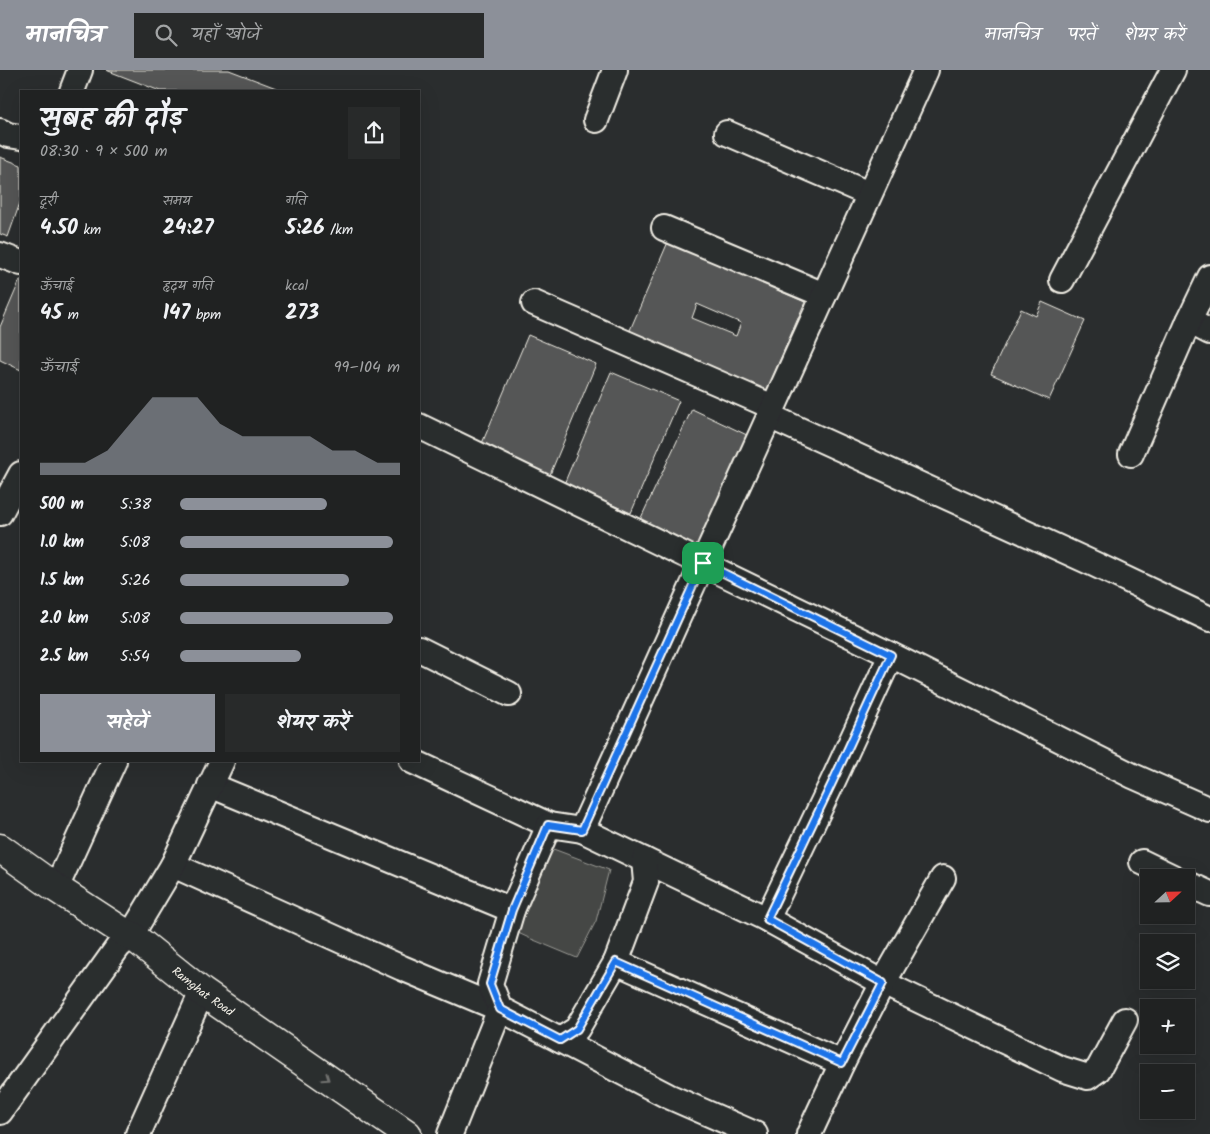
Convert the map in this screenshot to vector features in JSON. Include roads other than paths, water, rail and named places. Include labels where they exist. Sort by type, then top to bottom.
[{"type":"main road","name":"Ramghat Road","points":[[0,848],[56,888],[125,933],[125,941]]},
{"type":"main road","name":"Ramghat Road","points":[[0,868],[47,901],[125,941],[374,1134]]},
{"type":"main road","name":"Ramghat Road","points":[[199,1000],[407,1134]]},
{"type":"street","points":[[72,90],[80,70]]},
{"type":"street","points":[[596,120],[615,70]]},
{"type":"street","points":[[582,830],[926,70]]},
{"type":"street","points":[[1062,280],[1173,70]]},
{"type":"street","points":[[0,131],[8,135],[20,137]]},
{"type":"street","points":[[727,133],[869,194]]},
{"type":"street","points":[[664,228],[824,295]]},
{"type":"street","points":[[0,255],[20,263]]},
{"type":"street","points":[[1131,454],[1210,277]]},
{"type":"street","points":[[534,303],[771,412],[1210,619]]},
{"type":"street","points":[[1189,321],[1210,332]]},
{"type":"street","points":[[420,426],[891,655],[1133,776],[1210,810]]},
{"type":"street","points":[[0,513],[20,476]]},
{"type":"street","points":[[420,650],[509,694]]},
{"type":"street","points":[[767,919],[891,655]]},
{"type":"street","points":[[56,888],[114,762]]},
{"type":"street","points":[[0,1112],[125,941],[173,865],[222,762]]},
{"type":"street","points":[[414,762],[548,825],[582,830],[767,919],[883,983],[1062,1069],[1088,1076],[1098,1070],[1125,1020]]},
{"type":"street","points":[[210,785],[512,910]]},
{"type":"street","points":[[450,1134],[500,1009],[490,984],[512,910],[548,825]]},
{"type":"street","points":[[560,1040],[577,1029],[616,962],[646,882],[644,860]]},
{"type":"street","points":[[1142,862],[1156,869]]},
{"type":"street","points":[[173,865],[402,968],[500,1009],[668,1096],[755,1134]]},
{"type":"street","points":[[809,1134],[842,1063],[883,983],[943,878]]},
{"type":"street","points":[[1195,887],[1210,894]]},
{"type":"street","points":[[616,962],[842,1063]]},
{"type":"street","points":[[138,1134],[199,1000]]}]
